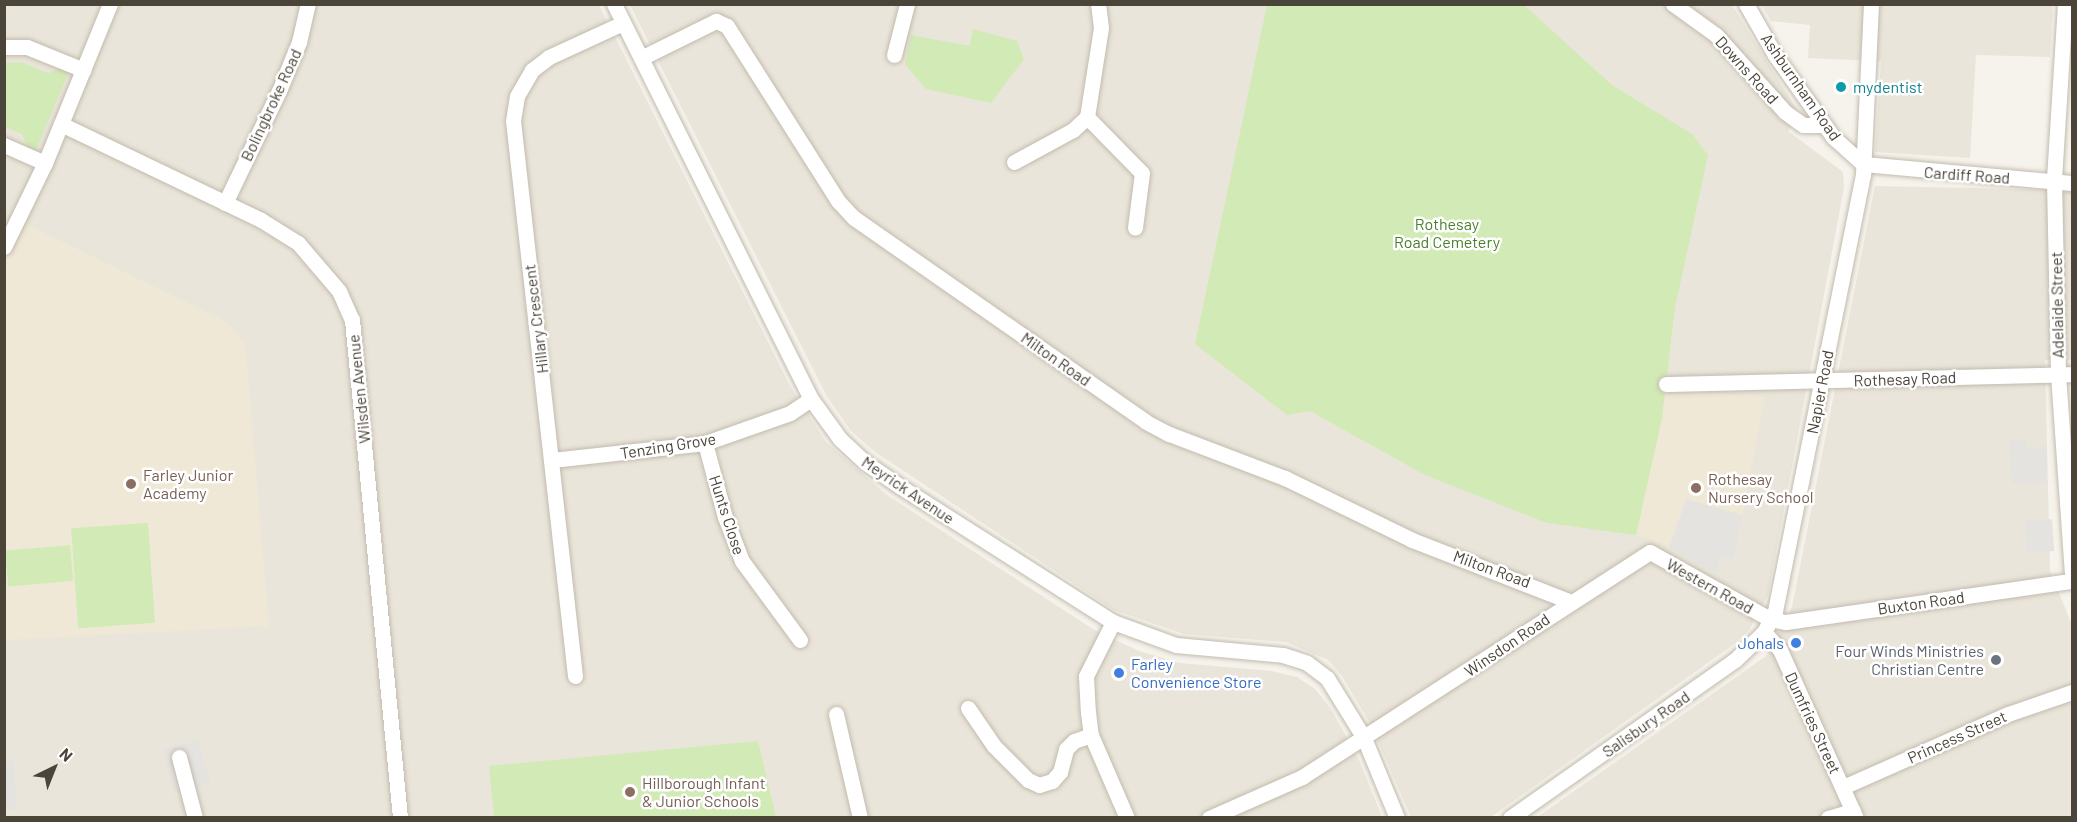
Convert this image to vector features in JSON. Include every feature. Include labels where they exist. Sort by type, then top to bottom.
[{"type":"street","points":[[4,247],[45,163],[110,4]]},
{"type":"street","name":"Bolingbroke Road","points":[[225,203],[279,91],[299,42],[308,4]]},
{"type":"street","name":"Meyrick Avenue","points":[[614,4],[812,399],[840,439],[866,463],[1113,622],[1176,645],[1283,655],[1307,663],[1328,678],[1364,738],[1397,818]]},
{"type":"street","points":[[894,56],[907,4]]},
{"type":"street","points":[[1014,162],[1074,130],[1087,117],[1101,28],[1098,4]]},
{"type":"street","name":"Downs Road","points":[[1673,4],[1716,35],[1785,112],[1803,125],[1824,125]]},
{"type":"street","name":"Ashburnham Road","points":[[1746,4],[1775,55],[1824,125],[1863,164]]},
{"type":"street","name":"Napier Road","points":[[1767,625],[1777,603],[1863,164],[1871,4]]},
{"type":"street","name":"Adelaide Street","points":[[2065,4],[2054,181],[2073,572]]},
{"type":"street","name":"Milton Road","points":[[641,58],[716,21],[727,26],[838,201],[854,218],[1146,422],[1178,438],[1285,478],[1412,540],[1571,602]]},
{"type":"street","name":"Hillary Crescent","points":[[575,675],[513,121],[517,96],[532,70],[549,57],[623,23]]},
{"type":"street","points":[[4,47],[27,47],[84,70]]},
{"type":"street","points":[[1087,117],[1142,173],[1135,228]]},
{"type":"street","name":"Wilsden Avenue","points":[[61,124],[225,203],[298,243],[339,291],[352,320],[400,818]]},
{"type":"street","points":[[4,145],[45,163]]},
{"type":"street","name":"Cardiff Road","points":[[1863,164],[2073,183]]},
{"type":"street","name":"Rothesay Road","points":[[1666,384],[2065,374]]},
{"type":"street","name":"Tenzing Grove","points":[[552,460],[705,443],[790,413],[812,399]]},
{"type":"street","name":"Hunts Close","points":[[705,443],[725,517],[742,561],[800,640]]},
{"type":"street","name":"Winsdon Road","points":[[1209,818],[1246,811],[1364,738],[1650,552]]},
{"type":"street","name":"Western Road","points":[[1650,552],[1767,625]]},
{"type":"street","name":"Buxton Road","points":[[1767,625],[1808,621],[2073,581]]},
{"type":"street","points":[[1113,622],[1086,676],[1091,735],[1127,818]]},
{"type":"street","name":"Dumfries Street","points":[[1767,625],[1855,814]]},
{"type":"street","name":"Salisbury Road","points":[[1510,818],[1735,660],[1767,625]]},
{"type":"street","name":"Princess Street","points":[[1843,787],[2008,714],[2073,692]]},
{"type":"street","points":[[968,708],[994,746],[1028,780],[1039,785],[1052,781],[1060,772],[1066,749],[1074,741],[1091,735]]},
{"type":"street","points":[[836,714],[860,818]]},
{"type":"street","points":[[179,757],[195,818]]},
{"type":"street","points":[[1828,818],[1855,814]]},
{"type":"shaded area","points":[[5,4],[599,5],[790,386],[826,442],[887,495],[1096,631],[1139,651],[1180,663],[1272,671],[1297,677],[1315,689],[1331,709],[1359,760],[1382,817],[5,818]]},
{"type":"shaded area","points":[[630,5],[1732,5],[1799,113],[1788,131],[1843,172],[1844,188],[1768,595],[1749,630],[1733,645],[1491,817],[1411,817],[1370,723],[1342,676],[1328,660],[1286,642],[1184,634],[1114,610],[875,452],[851,431],[826,395]]},
{"type":"shaded area","points":[[1762,5],[2053,5],[2050,57],[1976,55],[1970,158],[1875,152],[1881,61],[1808,58],[1810,25],[1771,21]]},
{"type":"shaded area","points":[[1875,186],[2072,190],[2072,360],[2045,360],[2050,571],[2072,625],[2072,817],[1536,818],[1766,656],[1792,607]]},
{"type":"shaded area","name":"Farley Junior Academy","points":[[26,224],[225,321],[245,342],[269,626],[5,640],[5,263]]},
{"type":"shaded area","name":"Rothesay Nursery School","points":[[1665,392],[1765,396],[1734,559],[1720,556],[1717,574],[1653,540],[1636,535]]},
{"type":"shaded area","points":[[2026,439],[2027,448],[2047,447],[2047,482],[2012,484],[2009,440]]},
{"type":"shaded area","points":[[1686,499],[1742,515],[1734,559],[1720,556],[1717,574],[1669,548]]},
{"type":"shaded area","points":[[2052,519],[2054,551],[2027,553],[2025,521]]},
{"type":"shaded area","points":[[198,740],[210,783],[175,793],[162,750]]},
{"type":"shaded area","points":[[5,761],[14,761],[16,810],[5,810]]},
{"type":"green space","name":"Rothesay Road Cemetery","points":[[1267,5],[1524,5],[1612,85],[1692,134],[1708,155],[1675,308],[1662,418],[1636,535],[1547,523],[1425,475],[1310,411],[1287,415],[1195,344]]},
{"type":"green space","points":[[973,29],[1017,41],[1024,59],[991,103],[926,89],[905,65],[911,35],[970,46]]},
{"type":"green space","points":[[21,62],[48,73],[65,66],[70,69],[35,152],[28,149],[22,134],[5,127],[4,63]]},
{"type":"green space","points":[[148,523],[155,623],[78,628],[71,528]]},
{"type":"green space","points":[[70,545],[73,581],[8,587],[5,551]]},
{"type":"green space","name":"Hillborough Infant & Junior Schools","points":[[758,741],[776,817],[494,817],[489,766]]},
{"type":"place","name":"mydentist","points":[[1841,87]]},
{"type":"place","name":"Farley Junior Academy","points":[[131,484]]},
{"type":"place","name":"Rothesay Nursery School","points":[[1696,488]]},
{"type":"place","name":"Johals","points":[[1796,643]]},
{"type":"place","name":"Four Winds Ministries Christian Centre","points":[[1996,660]]},
{"type":"place","name":"Farley Convenience Store","points":[[1119,673]]},
{"type":"place","name":"Hillborough Infant & Junior Schools","points":[[630,792]]}]
